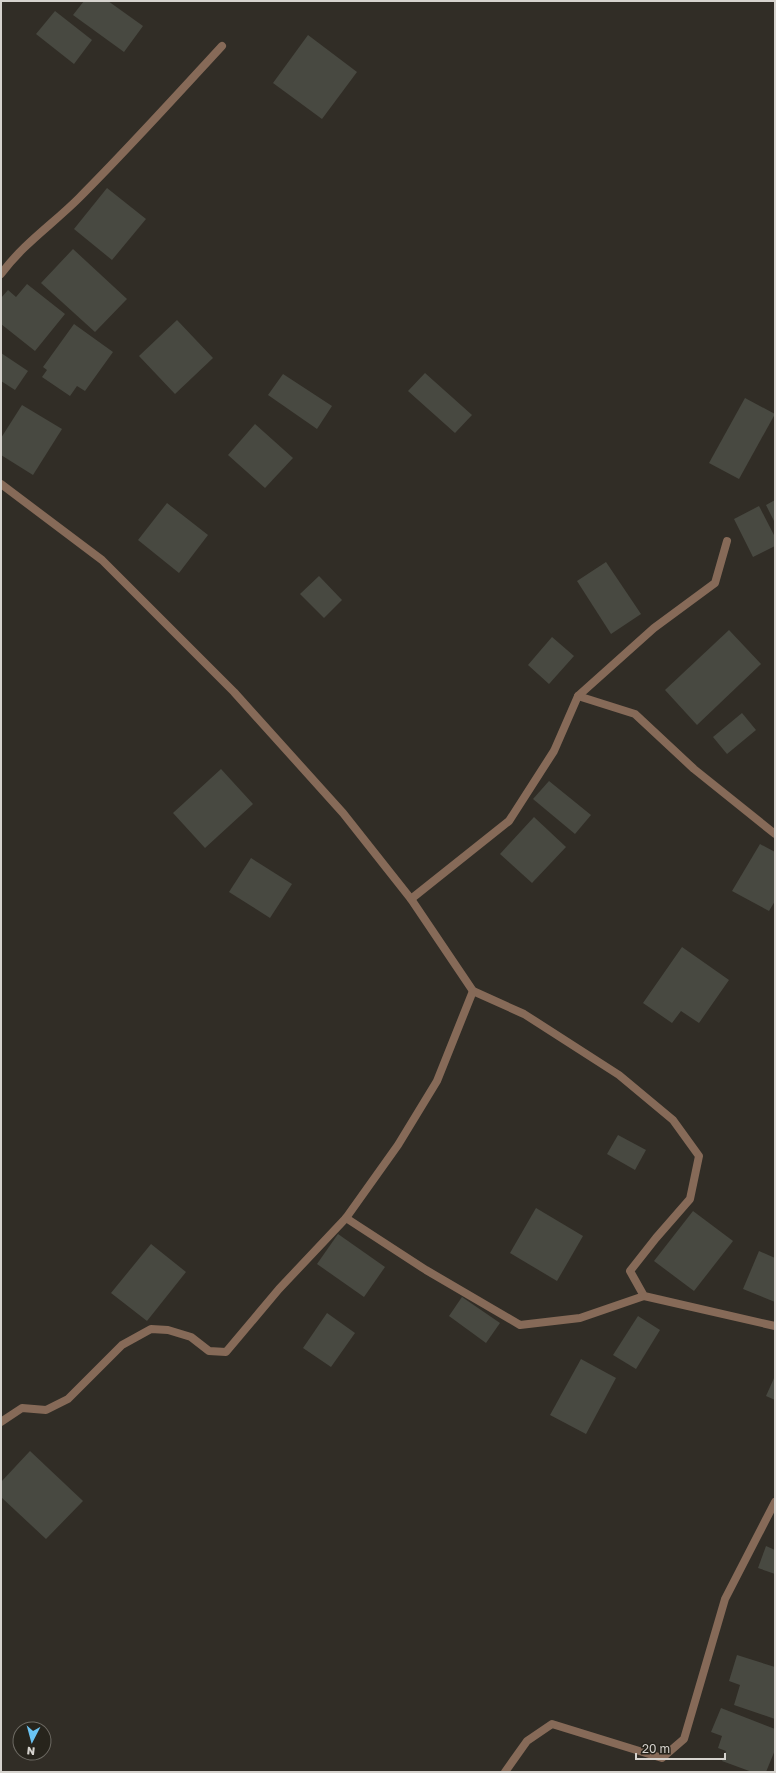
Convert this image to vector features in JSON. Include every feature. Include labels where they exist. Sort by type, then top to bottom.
[{"type":"street","points":[[1,274],[13,257],[77,200],[138,137],[222,46]]},
{"type":"street","points":[[1,484],[102,560],[212,670],[343,813],[411,898],[473,991],[524,1014],[619,1075],[673,1120],[699,1156],[690,1199],[630,1271],[644,1296]]},
{"type":"street","points":[[411,898],[509,820],[554,751],[578,696],[654,628],[715,583],[727,541]]},
{"type":"street","points":[[578,696],[635,714],[694,768],[775,834]]},
{"type":"street","points":[[1,1422],[22,1408],[46,1410],[68,1399],[122,1345],[151,1329],[168,1330],[192,1337],[209,1351],[226,1352],[279,1289],[346,1218],[398,1145],[437,1081],[473,991]]},
{"type":"street","points":[[346,1218],[426,1270],[520,1325],[580,1318],[644,1296],[775,1326]]},
{"type":"street","points":[[505,1772],[527,1741],[552,1724],[662,1758],[684,1739],[725,1599],[775,1502]]},
{"type":"building","points":[[84,1],[108,1],[143,26],[124,52],[73,15]]},
{"type":"building","points":[[55,11],[92,40],[74,64],[36,34]]},
{"type":"building","points":[[308,35],[357,72],[322,119],[273,83]]},
{"type":"building","points":[[107,188],[146,219],[112,260],[74,229]]},
{"type":"building","points":[[73,249],[127,299],[95,332],[41,283]]},
{"type":"building","points":[[27,284],[65,314],[35,351],[1,324],[1,298],[8,290],[16,297]]},
{"type":"building","points":[[177,320],[213,358],[175,394],[139,356]]},
{"type":"building","points":[[74,324],[113,352],[85,391],[77,386],[70,396],[42,377],[47,370],[43,367]]},
{"type":"building","points":[[1,353],[28,371],[15,390],[1,381]]},
{"type":"building","points":[[425,373],[472,415],[455,433],[408,391]]},
{"type":"building","points":[[283,374],[332,406],[317,429],[268,395]]},
{"type":"building","points":[[745,398],[775,414],[739,479],[709,463]]},
{"type":"building","points":[[22,405],[62,429],[33,475],[1,455],[1,438]]},
{"type":"building","points":[[255,424],[293,458],[265,488],[228,455]]},
{"type":"building","points":[[775,500],[775,523],[766,505]]},
{"type":"building","points":[[167,503],[208,535],[179,573],[138,540]]},
{"type":"building","points":[[759,506],[775,537],[775,546],[753,557],[734,519]]},
{"type":"building","points":[[606,562],[641,614],[611,634],[577,581]]},
{"type":"building","points":[[319,576],[342,600],[324,618],[300,594]]},
{"type":"building","points":[[729,630],[761,664],[697,725],[665,690]]},
{"type":"building","points":[[552,637],[574,656],[549,684],[528,665]]},
{"type":"building","points":[[742,713],[756,730],[727,754],[713,737]]},
{"type":"building","points":[[221,769],[253,804],[205,848],[173,813]]},
{"type":"building","points":[[549,781],[591,815],[575,834],[533,799]]},
{"type":"building","points":[[534,817],[566,847],[532,883],[500,854]]},
{"type":"building","points":[[760,844],[775,852],[775,901],[769,911],[732,891]]},
{"type":"building","points":[[251,858],[292,884],[270,918],[229,892]]},
{"type":"building","points":[[682,947],[729,980],[699,1023],[681,1011],[672,1023],[643,1003]]},
{"type":"building","points":[[618,1135],[646,1150],[635,1170],[607,1154]]},
{"type":"building","points":[[536,1208],[583,1236],[557,1281],[510,1253]]},
{"type":"building","points":[[693,1211],[733,1241],[694,1291],[654,1261]]},
{"type":"building","points":[[338,1234],[385,1267],[364,1297],[317,1264]]},
{"type":"building","points":[[151,1244],[186,1272],[147,1321],[111,1293]]},
{"type":"building","points":[[759,1251],[775,1258],[775,1302],[743,1289]]},
{"type":"building","points":[[462,1297],[500,1323],[486,1343],[449,1316]]},
{"type":"building","points":[[327,1313],[355,1333],[331,1367],[303,1348]]},
{"type":"building","points":[[638,1316],[660,1330],[636,1369],[613,1355]]},
{"type":"building","points":[[581,1359],[616,1378],[586,1434],[550,1415]]},
{"type":"building","points":[[775,1376],[775,1400],[766,1396]]},
{"type":"building","points":[[30,1451],[83,1501],[46,1539],[1,1497],[1,1482]]},
{"type":"building","points":[[766,1546],[775,1550],[775,1574],[758,1568]]},
{"type":"building","points":[[737,1655],[775,1667],[775,1719],[734,1705],[740,1685],[729,1681]]},
{"type":"building","points":[[721,1708],[775,1729],[775,1750],[766,1772],[752,1772],[722,1761],[726,1751],[718,1748],[722,1736],[711,1732]]}]
